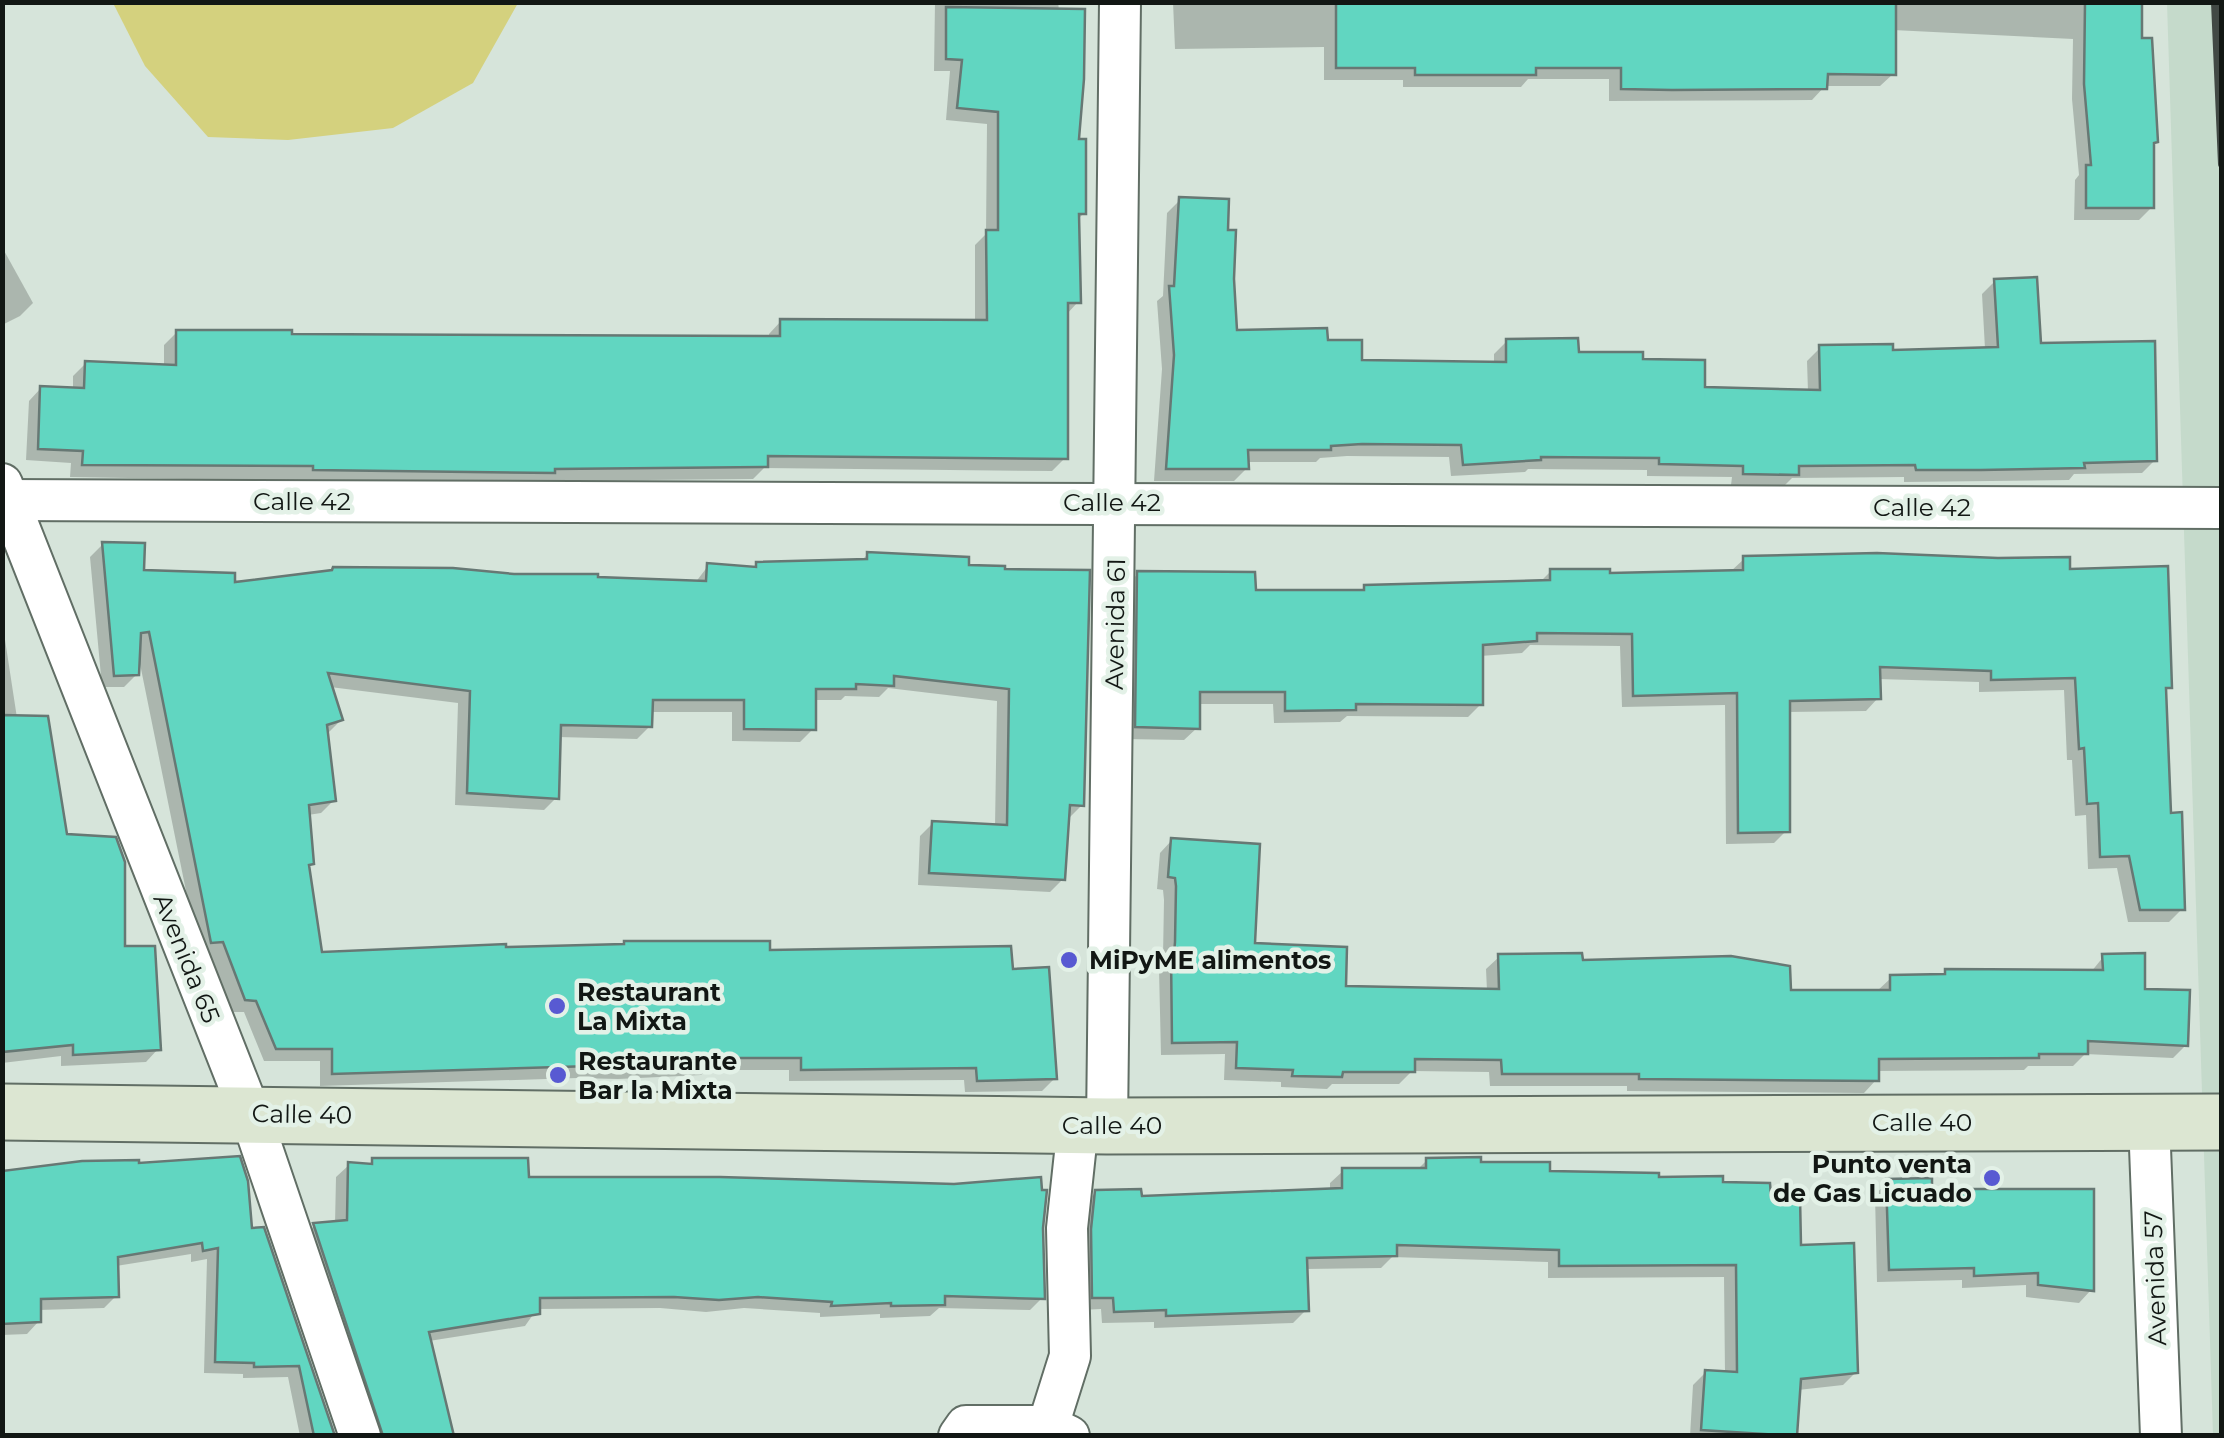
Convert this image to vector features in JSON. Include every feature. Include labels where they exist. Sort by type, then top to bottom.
[{"type":"main road","name":"Calle 40","points":[[2,1112],[1093,1125],[2222,1122]]},
{"type":"street","name":"Avenida 61","points":[[1059,1431],[1070,1356],[1066,1228],[1093,1125],[1117,502],[1120,2]]},
{"type":"street","name":"Calle 42","points":[[5,495],[2222,508]]},
{"type":"street","name":"Avenida 65","points":[[5,495],[250,1113],[360,1436]]},
{"type":"street","name":"Avenida 57","points":[[2149,1121],[2161,1436]]},
{"type":"street","points":[[959,1436],[966,1426],[1059,1431]]},
{"type":"shaded area","points":[[113,3],[518,3],[473,83],[393,128],[288,140],[208,137],[145,66]]},
{"type":"shaded area","points":[[2167,3],[2222,3],[2221,1436],[2213,1435]]},
{"type":"building","points":[[1336,2],[1896,2],[1896,75],[1828,74],[1827,89],[1672,90],[1621,89],[1621,68],[1536,68],[1536,75],[1415,75],[1415,68],[1336,68]]},
{"type":"building","points":[[2085,2],[2142,2],[2142,38],[2152,38],[2158,142],[2154,143],[2154,208],[2086,208],[2086,165],[2091,165],[2084,84]]},
{"type":"building","points":[[946,7],[1085,9],[1079,139],[1086,139],[1086,214],[1079,214],[1081,303],[1068,303],[1068,459],[768,456],[768,467],[555,469],[555,473],[82,465],[83,451],[38,449],[40,386],[84,388],[85,361],[176,365],[176,330],[780,336],[780,319],[987,320],[986,230],[998,230],[998,112],[957,108],[962,60],[946,59]]},
{"type":"building","points":[[1179,197],[1229,199],[1228,230],[1236,230],[1237,330],[1327,328],[1328,340],[1362,340],[1362,360],[1506,362],[1506,339],[1578,338],[1579,352],[1643,352],[1643,359],[1705,360],[1705,387],[1820,390],[1819,345],[1893,344],[1893,350],[1998,347],[1994,279],[2037,277],[2041,343],[2155,341],[2157,461],[2084,463],[2085,468],[1981,470],[1916,470],[1915,465],[1799,466],[1799,475],[1743,474],[1743,466],[1659,464],[1659,458],[1541,457],[1463,465],[1461,445],[1362,444],[1331,446],[1331,450],[1248,450],[1249,469],[1166,469],[1174,355],[1169,286],[1174,286]]},
{"type":"building","points":[[102,542],[145,543],[144,570],[235,573],[235,582],[333,567],[453,568],[706,581],[707,563],[756,567],[756,562],[867,559],[867,552],[969,557],[969,565],[1005,569],[1090,570],[1084,806],[1070,805],[1065,880],[929,873],[932,821],[1007,825],[1009,689],[894,676],[894,686],[856,684],[856,689],[816,689],[816,730],[744,729],[744,700],[653,700],[652,727],[561,725],[559,799],[467,793],[470,691],[328,673],[343,720],[327,725],[336,801],[309,805],[314,864],[309,865],[322,952],[624,941],[770,941],[770,950],[1011,946],[1013,969],[1049,967],[1057,1079],[977,1081],[976,1068],[801,1070],[801,1058],[716,1058],[716,1063],[633,1068],[332,1074],[332,1049],[276,1049],[256,1001],[245,1000],[223,942],[211,943],[149,632],[141,633],[139,675],[114,676]]},
{"type":"building","points":[[1877,553],[2070,557],[2070,569],[2168,566],[2172,688],[2166,688],[2171,813],[2182,812],[2185,910],[2140,910],[2129,856],[2100,857],[2098,803],[2087,804],[2084,748],[2079,749],[2075,678],[1991,680],[1991,671],[1880,667],[1881,699],[1790,701],[1790,832],[1738,833],[1737,693],[1633,696],[1632,634],[1537,633],[1537,641],[1483,645],[1483,705],[1356,704],[1356,710],[1285,711],[1285,692],[1200,692],[1200,729],[1135,727],[1137,571],[1255,572],[1256,590],[1364,590],[1364,585],[1550,580],[1550,569],[1610,569],[1610,573],[1743,570],[1743,556]]},
{"type":"building","points":[[2,715],[48,716],[67,834],[116,837],[125,862],[125,946],[155,946],[161,1050],[73,1055],[73,1045],[2,1052]]},
{"type":"building","points":[[1171,838],[1260,844],[1255,943],[1347,947],[1346,986],[1499,989],[1498,954],[1582,953],[1583,960],[1731,956],[1790,966],[1791,990],[1890,990],[1890,975],[1945,974],[1945,969],[2103,970],[2102,954],[2145,953],[2145,989],[2190,990],[2188,1046],[2088,1041],[2088,1054],[1879,1059],[1879,1081],[1502,1074],[1501,1060],[1415,1059],[1415,1072],[1343,1072],[1342,1077],[1292,1076],[1293,1070],[1236,1068],[1237,1042],[1172,1043],[1171,954],[1175,942],[1176,886],[1175,878],[1168,877]]},
{"type":"building","points":[[240,1156],[248,1181],[252,1228],[264,1227],[335,1436],[314,1436],[299,1366],[254,1367],[254,1363],[215,1362],[218,1248],[203,1251],[202,1243],[118,1257],[119,1297],[41,1299],[41,1322],[2,1324],[2,1171],[82,1161],[139,1163]]},
{"type":"building","points":[[1481,1157],[1481,1162],[1550,1162],[1550,1171],[1723,1176],[1723,1182],[1770,1183],[1771,1197],[1800,1197],[1801,1245],[1854,1243],[1858,1373],[1801,1379],[1797,1436],[1701,1430],[1705,1370],[1737,1372],[1736,1265],[1559,1266],[1559,1250],[1397,1245],[1397,1256],[1307,1258],[1309,1311],[1166,1316],[1166,1310],[1114,1312],[1113,1298],[1092,1298],[1095,1190],[1141,1189],[1142,1196],[1342,1188],[1342,1168],[1426,1168],[1426,1158]]},
{"type":"building","points":[[372,1158],[528,1158],[529,1177],[720,1177],[954,1184],[1041,1177],[1042,1190],[1047,1190],[1043,1228],[1045,1299],[945,1296],[945,1305],[831,1306],[832,1302],[758,1297],[540,1298],[540,1314],[429,1332],[454,1436],[383,1436],[313,1223],[347,1220],[348,1162],[372,1164]]},
{"type":"building","points":[[1932,1178],[1932,1189],[2094,1189],[2094,1291],[2038,1285],[2038,1273],[1974,1276],[1974,1268],[1889,1270],[1886,1179]]},
{"type":"railway","points":[[2215,2],[2222,164]]},
{"type":"place","name":"MiPyME alimentos","points":[[1069,960]]},
{"type":"place","name":"Restaurant La Mixta","points":[[557,1006]]},
{"type":"place","name":"Restaurante Bar la Mixta","points":[[558,1075]]},
{"type":"place","name":"Punto venta de Gas Licuado","points":[[1992,1178]]}]
